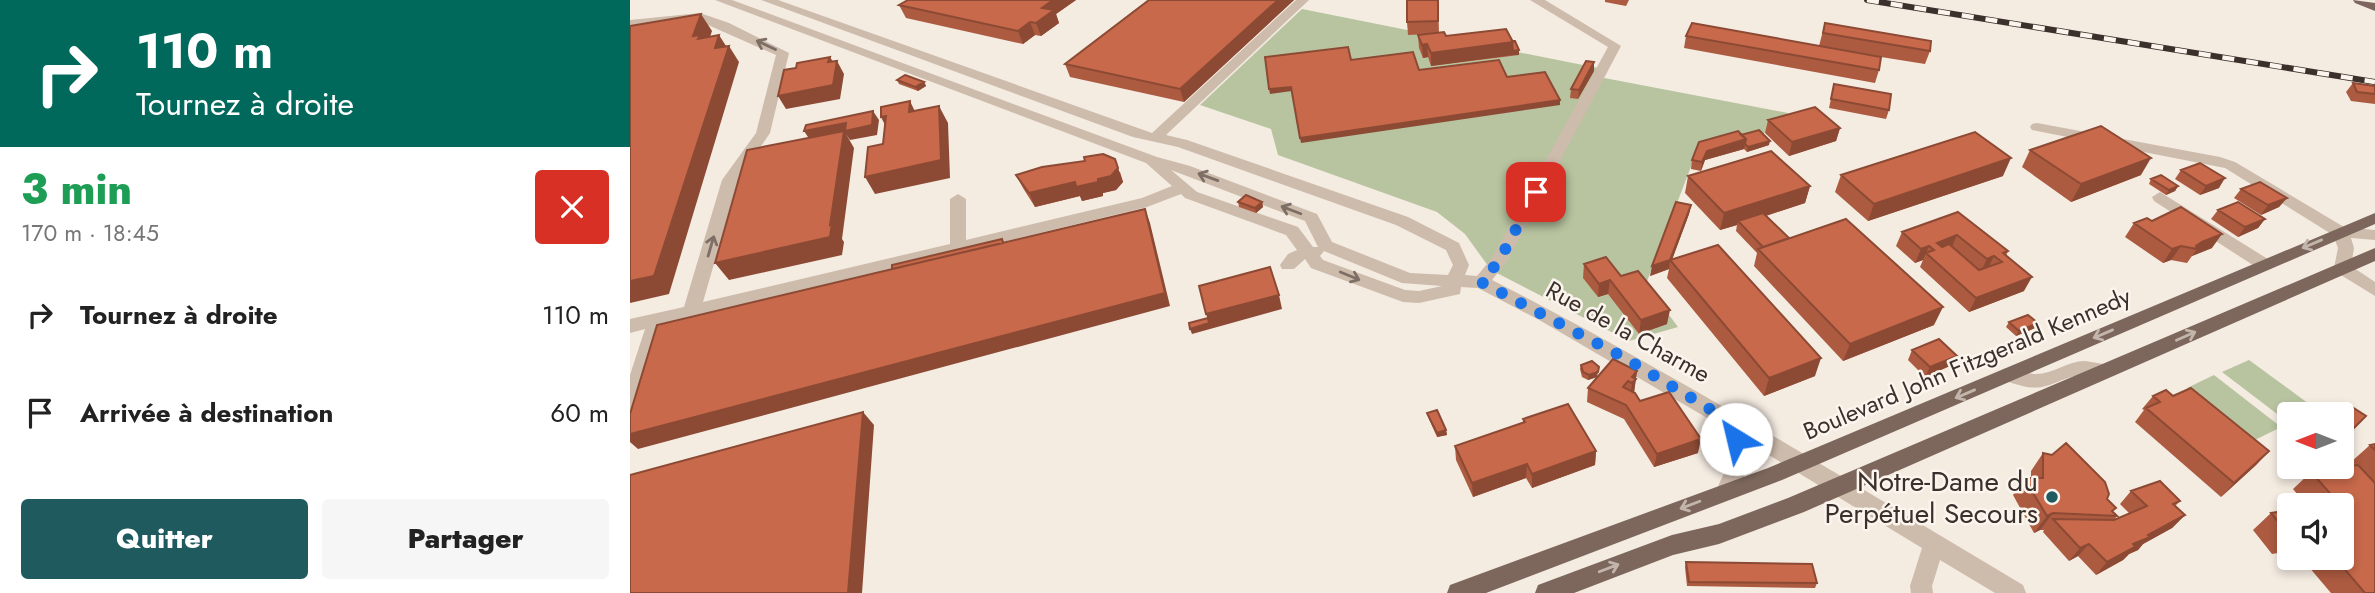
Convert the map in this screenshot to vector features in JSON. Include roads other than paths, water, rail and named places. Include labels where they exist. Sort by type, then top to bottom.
[{"type":"main road","points":[[2360,0],[2375,7]]},
{"type":"main road","name":"Boulevard John Fitzgerald Kennedy","points":[[1458,593],[1799,463],[2375,218]]},
{"type":"main road","points":[[1546,593],[1672,545],[1719,534],[1837,486],[2375,254]]},
{"type":"street","name":"Rue de la Charme","points":[[721,0],[1152,160],[1176,165],[1311,218],[1326,246],[1408,279],[1481,282],[1623,357],[2015,593]]},
{"type":"street","points":[[767,0],[1138,134],[1181,143],[1250,166],[1433,234],[1453,247],[1457,254],[1461,265],[1455,279]]},
{"type":"street","points":[[1155,138],[1303,0]]},
{"type":"street","points":[[1481,282],[1499,261],[1615,46],[1536,0]]},
{"type":"street","points":[[630,24],[700,18],[725,26],[783,53],[764,133],[730,180],[692,311]]},
{"type":"street","points":[[2037,127],[2223,162],[2340,232],[2375,235]]},
{"type":"street","points":[[1152,160],[1186,192]]},
{"type":"street","name":"Rue de la Charme","points":[[1186,192],[1292,231],[1317,264],[1404,296],[1419,297],[1460,289],[1503,293]]},
{"type":"street","points":[[630,326],[1186,192]]},
{"type":"street","points":[[2160,197],[2265,265]]},
{"type":"street","points":[[958,199],[958,247]]},
{"type":"street","points":[[2340,232],[2346,248],[2342,268],[2375,290]]},
{"type":"street","points":[[1288,265],[1292,258],[1307,253],[1351,256]]},
{"type":"street","points":[[630,405],[657,320]]},
{"type":"street","points":[[2010,374],[2027,382],[2043,382],[2076,369],[2104,370]]},
{"type":"street","points":[[1727,491],[1741,457],[1730,421]]},
{"type":"street","points":[[1922,593],[1921,586],[1934,544]]},
{"type":"railway","points":[[1867,0],[2375,82]]},
{"type":"place","name":"Notre-Dame du Perpétuel Secours","points":[[2052,497]]}]
